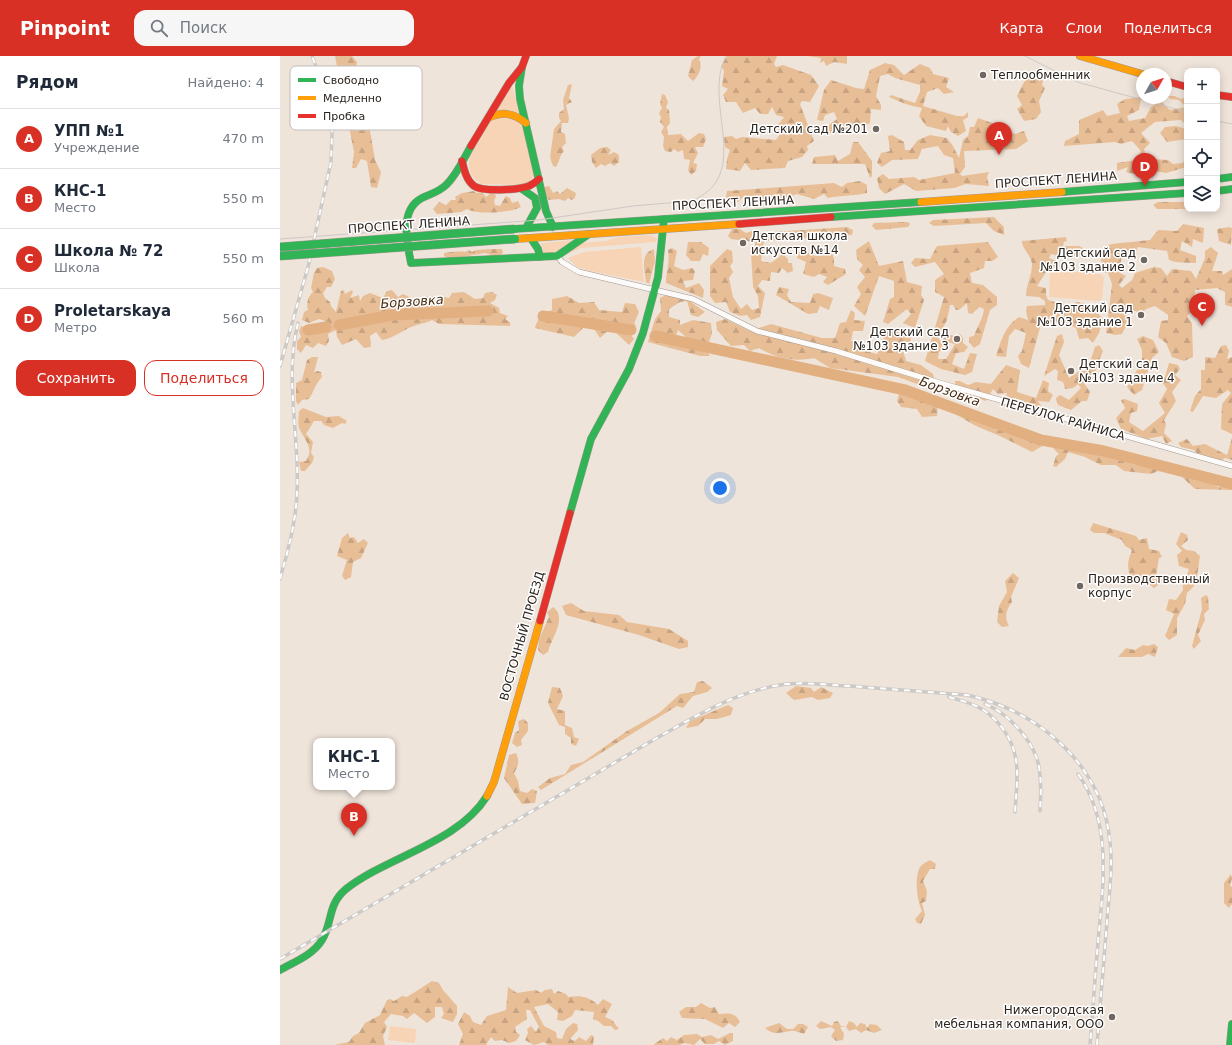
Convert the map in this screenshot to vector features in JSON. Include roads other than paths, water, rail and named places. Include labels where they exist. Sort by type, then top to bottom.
[{"type":"main road","points":[[526,56],[522,67],[519,86],[520,99],[546,211],[553,227]]},
{"type":"main road","points":[[1080,56],[1136,72]]},
{"type":"main road","points":[[522,67],[509,83],[444,188],[437,193],[421,198],[412,206],[407,221],[411,263],[557,256],[589,234]]},
{"type":"main road","points":[[1172,83],[1184,86]]},
{"type":"main road","points":[[1224,96],[1232,102]]},
{"type":"main road","points":[[488,118],[498,114],[510,113],[516,115],[526,123]]},
{"type":"main road","points":[[462,161],[464,172],[475,187],[482,189],[522,189],[539,179]]},
{"type":"main road","name":"ПРОСПЕКТ ЛЕНИНА","points":[[280,247],[526,228],[1029,195],[1184,182]]},
{"type":"main road","points":[[522,189],[534,198],[537,208],[526,228]]},
{"type":"main road","points":[[1220,191],[1232,189]]},
{"type":"main road","name":"ПРОСПЕКТ ЛЕНИНА","points":[[280,256],[515,239],[532,240],[589,234],[861,217],[1184,193]]},
{"type":"main road","name":"ВОСТОЧНЫЙ ПРОЕЗД","points":[[280,970],[315,949],[322,940],[330,910],[340,895],[360,880],[460,823],[476,809],[494,782],[591,438],[599,418],[628,371],[649,316],[655,289],[664,219]]},
{"type":"main road","points":[[532,240],[538,249],[540,257]]},
{"type":"main road","points":[[1230,1045],[1232,1024]]},
{"type":"street","name":"ПЕРЕУЛОК РАЙНИСА","points":[[557,256],[562,262],[579,272],[693,298],[757,331],[836,351],[970,392],[1232,466]]},
{"type":"waterway","name":"Борзовка","points":[[339,325],[393,315],[488,311]]},
{"type":"waterway","name":"Борзовка","points":[[543,316],[631,330]]},
{"type":"waterway","name":"Борзовка","points":[[308,330],[326,327]]},
{"type":"waterway","name":"Борзовка","points":[[655,336],[905,390],[1041,440],[1104,451],[1232,484]]},
{"type":"tram line","points":[[280,239],[539,220],[633,206],[691,201],[710,189],[720,174],[724,156],[719,95],[720,74],[726,56]]},
{"type":"tram line","points":[[1025,56],[1077,82],[1184,111]]},
{"type":"tram line","points":[[1220,122],[1232,124]]},
{"type":"railway","points":[[312,56],[316,66]]},
{"type":"railway","points":[[280,366],[308,267],[331,162],[332,130]]},
{"type":"railway","points":[[280,579],[291,536],[297,493],[292,365],[298,323]]},
{"type":"railway","points":[[280,959],[655,739],[702,713],[734,698],[768,687],[801,683],[967,695],[994,703],[1019,714],[1042,728],[1063,746],[1081,766],[1095,789],[1105,814],[1110,842],[1111,872],[1097,1045]]},
{"type":"railway","points":[[949,697],[984,710],[1007,734],[1012,745],[1017,766],[1015,812]]},
{"type":"railway","points":[[985,704],[1009,719],[1029,742],[1037,759],[1040,772],[1040,811]]},
{"type":"railway","points":[[1078,774],[1089,793],[1097,813],[1103,855],[1102,899],[1090,1045]]},
{"type":"place","name":"Теплообменник","points":[[983,75]]},
{"type":"place","name":"Детский сад №201","points":[[876,129]]},
{"type":"place","name":"УПП №1","points":[[999,155]]},
{"type":"place","name":"Proletarskaya","points":[[1145,186]]},
{"type":"place","name":"Детская школа искусств №14","points":[[743,243]]},
{"type":"place","name":"Детский сад №103 здание 2","points":[[1144,260]]},
{"type":"place","name":"Детский сад №103 здание 1","points":[[1141,315]]},
{"type":"place","name":"Школа № 72","points":[[1202,326]]},
{"type":"place","name":"Детский сад №103 здание 3","points":[[957,339]]},
{"type":"place","name":"Детский сад №103 здание 4","points":[[1071,371]]},
{"type":"place","name":"Производственный корпус","points":[[1080,586]]},
{"type":"place","name":"КНС-1","points":[[354,836]]},
{"type":"place","name":"Нижегородская мебельная компания, ООО","points":[[1112,1017]]}]
